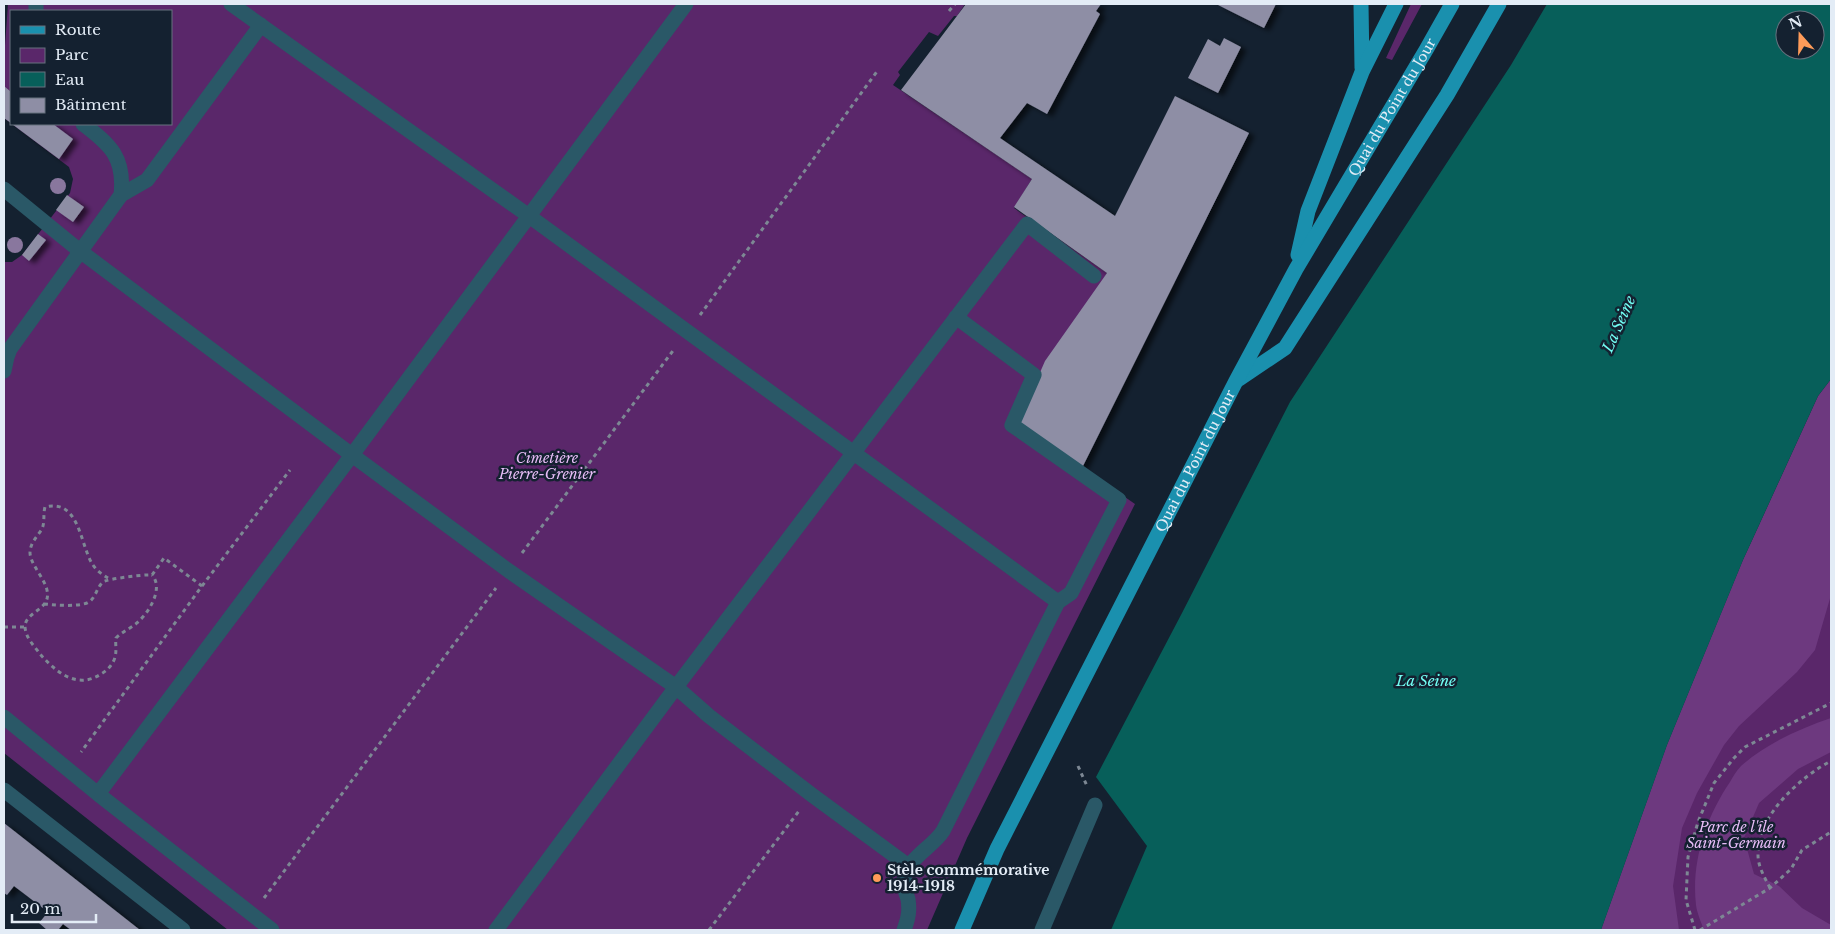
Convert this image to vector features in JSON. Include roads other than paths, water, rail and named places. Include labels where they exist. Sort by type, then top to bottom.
[{"type":"main road","points":[[1361,4],[1362,72]]},
{"type":"main road","points":[[1296,269],[1308,211],[1362,72],[1396,4]]},
{"type":"main road","name":"Quai du Point du Jour","points":[[962,930],[997,849],[1236,381],[1296,269],[1452,4]]},
{"type":"main road","points":[[1236,381],[1285,348],[1447,95],[1499,4]]},
{"type":"street","points":[[232,4],[529,216],[1058,602]]},
{"type":"street","points":[[98,794],[686,4]]},
{"type":"street","points":[[4,370],[6,357],[10,350],[121,195],[146,180],[261,25]]},
{"type":"street","points":[[84,125],[108,144],[120,161],[123,183],[121,195]]},
{"type":"street","points":[[4,189],[80,251],[352,455],[509,571],[676,687],[709,716],[910,867]]},
{"type":"street","points":[[496,930],[676,687],[1027,224],[1094,276]]},
{"type":"street","points":[[904,930],[909,916],[904,880],[914,859],[931,846],[943,831],[1058,602],[1071,593],[1119,500],[1012,424],[1034,375],[956,317]]},
{"type":"street","points":[[4,717],[98,794],[272,930]]},
{"type":"street","points":[[4,790],[183,930]]},
{"type":"street","points":[[1042,930],[1096,805]]},
{"type":"water","name":"La Seine","points":[[1547,4],[1831,4],[1831,379],[1818,396],[1743,560],[1667,745],[1601,930],[1111,930],[1147,846],[1096,777],[1290,402],[1511,65]]},
{"type":"place","name":"Stèle commémorative 1914-1918","points":[[877,878]]},
{"type":"park label","name":"Cimetière Pierre-Grenier","points":[[547,466]]},
{"type":"park label","name":"Parc de l'île Saint-Germain","points":[[1736,836]]}]
